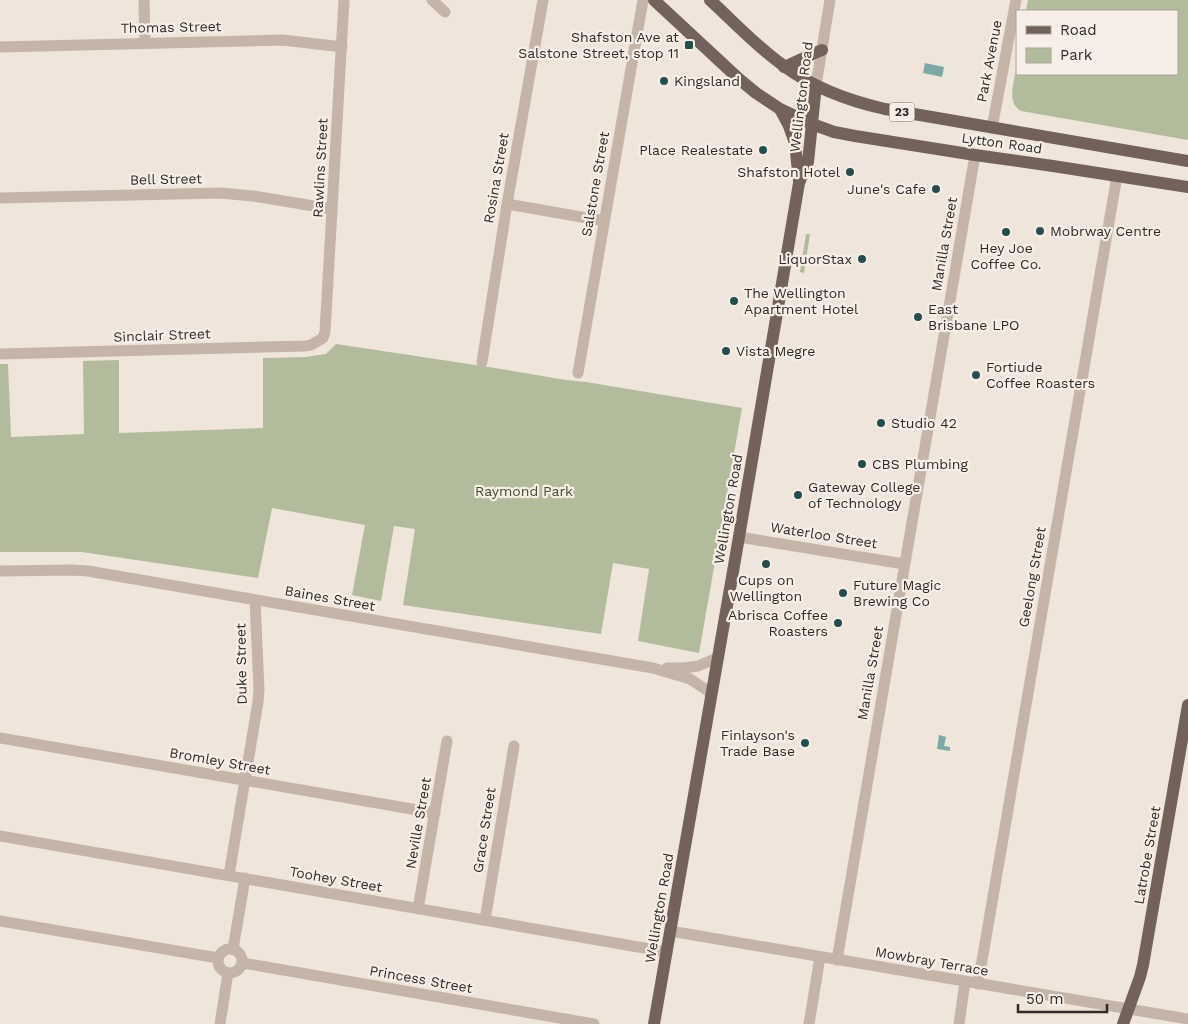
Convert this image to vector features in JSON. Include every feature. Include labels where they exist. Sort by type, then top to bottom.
[{"type":"main road","name":"23","points":[[654,0],[739,79],[769,103],[812,124]]},
{"type":"main road","name":"23","points":[[710,0],[784,67],[816,85]]},
{"type":"main road","points":[[784,67],[822,50]]},
{"type":"main road","name":"Lytton Road","points":[[816,85],[849,100],[866,105],[1188,161]]},
{"type":"main road","name":"Wellington Road","points":[[654,1024],[799,183],[808,162],[816,85]]},
{"type":"main road","points":[[780,109],[795,143],[799,183]]},
{"type":"main road","name":"Lytton Road","points":[[812,124],[834,132],[855,136],[1188,187]]},
{"type":"main road","name":"Latrobe Street","points":[[1123,1024],[1143,965],[1188,705]]},
{"type":"street","points":[[144,0],[145,42]]},
{"type":"street","name":"Rawlins Street","points":[[323,338],[325,332],[344,0]]},
{"type":"street","points":[[432,0],[445,12]]},
{"type":"street","name":"Rosina Street","points":[[482,362],[507,204],[543,0]]},
{"type":"street","name":"Salstone Street","points":[[578,373],[643,0]]},
{"type":"street","name":"Wellington Road","points":[[816,85],[830,0]]},
{"type":"street","name":"Park Avenue","points":[[992,128],[1016,0]]},
{"type":"street","name":"Thomas Street","points":[[0,47],[283,40],[342,48]]},
{"type":"street","name":"Manilla Street","points":[[837,960],[975,155]]},
{"type":"street","name":"Geelong Street","points":[[978,984],[1117,176]]},
{"type":"street","name":"Bell Street","points":[[0,198],[220,193],[253,196],[332,209]]},
{"type":"street","points":[[507,204],[604,221]]},
{"type":"street","name":"Sinclair Street","points":[[0,354],[305,346],[312,345],[323,338]]},
{"type":"street","name":"Waterloo Street","points":[[739,537],[904,564]]},
{"type":"street","name":"Baines Street","points":[[0,571],[88,571],[653,668],[690,679],[711,693]]},
{"type":"street","name":"Duke Street","points":[[229,875],[258,702],[255,600]]},
{"type":"street","name":"Baines Street","points":[[653,668],[693,667],[717,658]]},
{"type":"street","name":"Bromley Street","points":[[0,738],[435,813]]},
{"type":"street","name":"Neville Street","points":[[418,909],[447,741]]},
{"type":"street","name":"Grace Street","points":[[485,920],[514,746]]},
{"type":"street","name":"Toohey Street","points":[[0,836],[667,952]]},
{"type":"street","points":[[233,949],[245,878]]},
{"type":"street","points":[[0,921],[218,958]]},
{"type":"street","name":"Mowbray Terrace","points":[[670,931],[1188,1019]]},
{"type":"street","points":[[229,948],[240,952],[243,963],[239,970],[228,973],[221,969],[218,958],[222,951],[229,948]]},
{"type":"street","points":[[809,1024],[820,957]]},
{"type":"street","name":"Princess Street","points":[[243,963],[594,1024]]},
{"type":"street","points":[[220,1024],[228,973]]},
{"type":"street","points":[[959,1024],[966,982]]},
{"type":"green space","points":[[1028,0],[1188,0],[1188,140],[1021,111],[1016,107],[1012,97],[1016,72],[1016,75],[1178,75],[1178,10],[1026,10]]},
{"type":"green space","points":[[806,234],[810,234],[804,273],[800,272]]},
{"type":"green space","name":"Raymond Park","points":[[336,344],[742,408],[699,653],[638,641],[649,569],[613,563],[601,634],[403,605],[415,529],[394,526],[381,601],[352,595],[365,525],[272,508],[258,578],[82,552],[0,552],[0,364],[8,364],[11,437],[84,434],[83,361],[119,360],[119,433],[263,428],[263,358],[305,357],[326,354]]},
{"type":"water","points":[[925,63],[944,67],[942,77],[923,73]]},
{"type":"water","points":[[939,735],[946,737],[944,746],[950,747],[950,751],[937,749]]},
{"type":"place","name":"Shafston Ave at Salstone Street, stop 11","points":[[689,45]]},
{"type":"place","name":"Kingsland","points":[[664,81]]},
{"type":"place","name":"Place Realestate","points":[[763,150]]},
{"type":"place","name":"Shafston Hotel","points":[[850,172]]},
{"type":"place","name":"June's Cafe","points":[[936,189]]},
{"type":"place","name":"Mobrway Centre","points":[[1040,231]]},
{"type":"place","name":"Hey Joe Coffee Co.","points":[[1006,232]]},
{"type":"place","name":"LiquorStax","points":[[862,259]]},
{"type":"place","name":"The Wellington Apartment Hotel","points":[[734,301]]},
{"type":"place","name":"East Brisbane LPO","points":[[918,317]]},
{"type":"place","name":"Vista Megre","points":[[726,351]]},
{"type":"place","name":"Fortiude Coffee Roasters","points":[[976,375]]},
{"type":"place","name":"Studio 42","points":[[881,423]]},
{"type":"place","name":"CBS Plumbing","points":[[862,464]]},
{"type":"place","name":"Gateway College of Technology","points":[[798,495]]},
{"type":"place","name":"Cups on Wellington","points":[[766,564]]},
{"type":"place","name":"Future Magic Brewing Co","points":[[843,593]]},
{"type":"place","name":"Abrisca Coffee Roasters","points":[[838,623]]},
{"type":"place","name":"Finlayson's Trade Base","points":[[805,743]]}]
